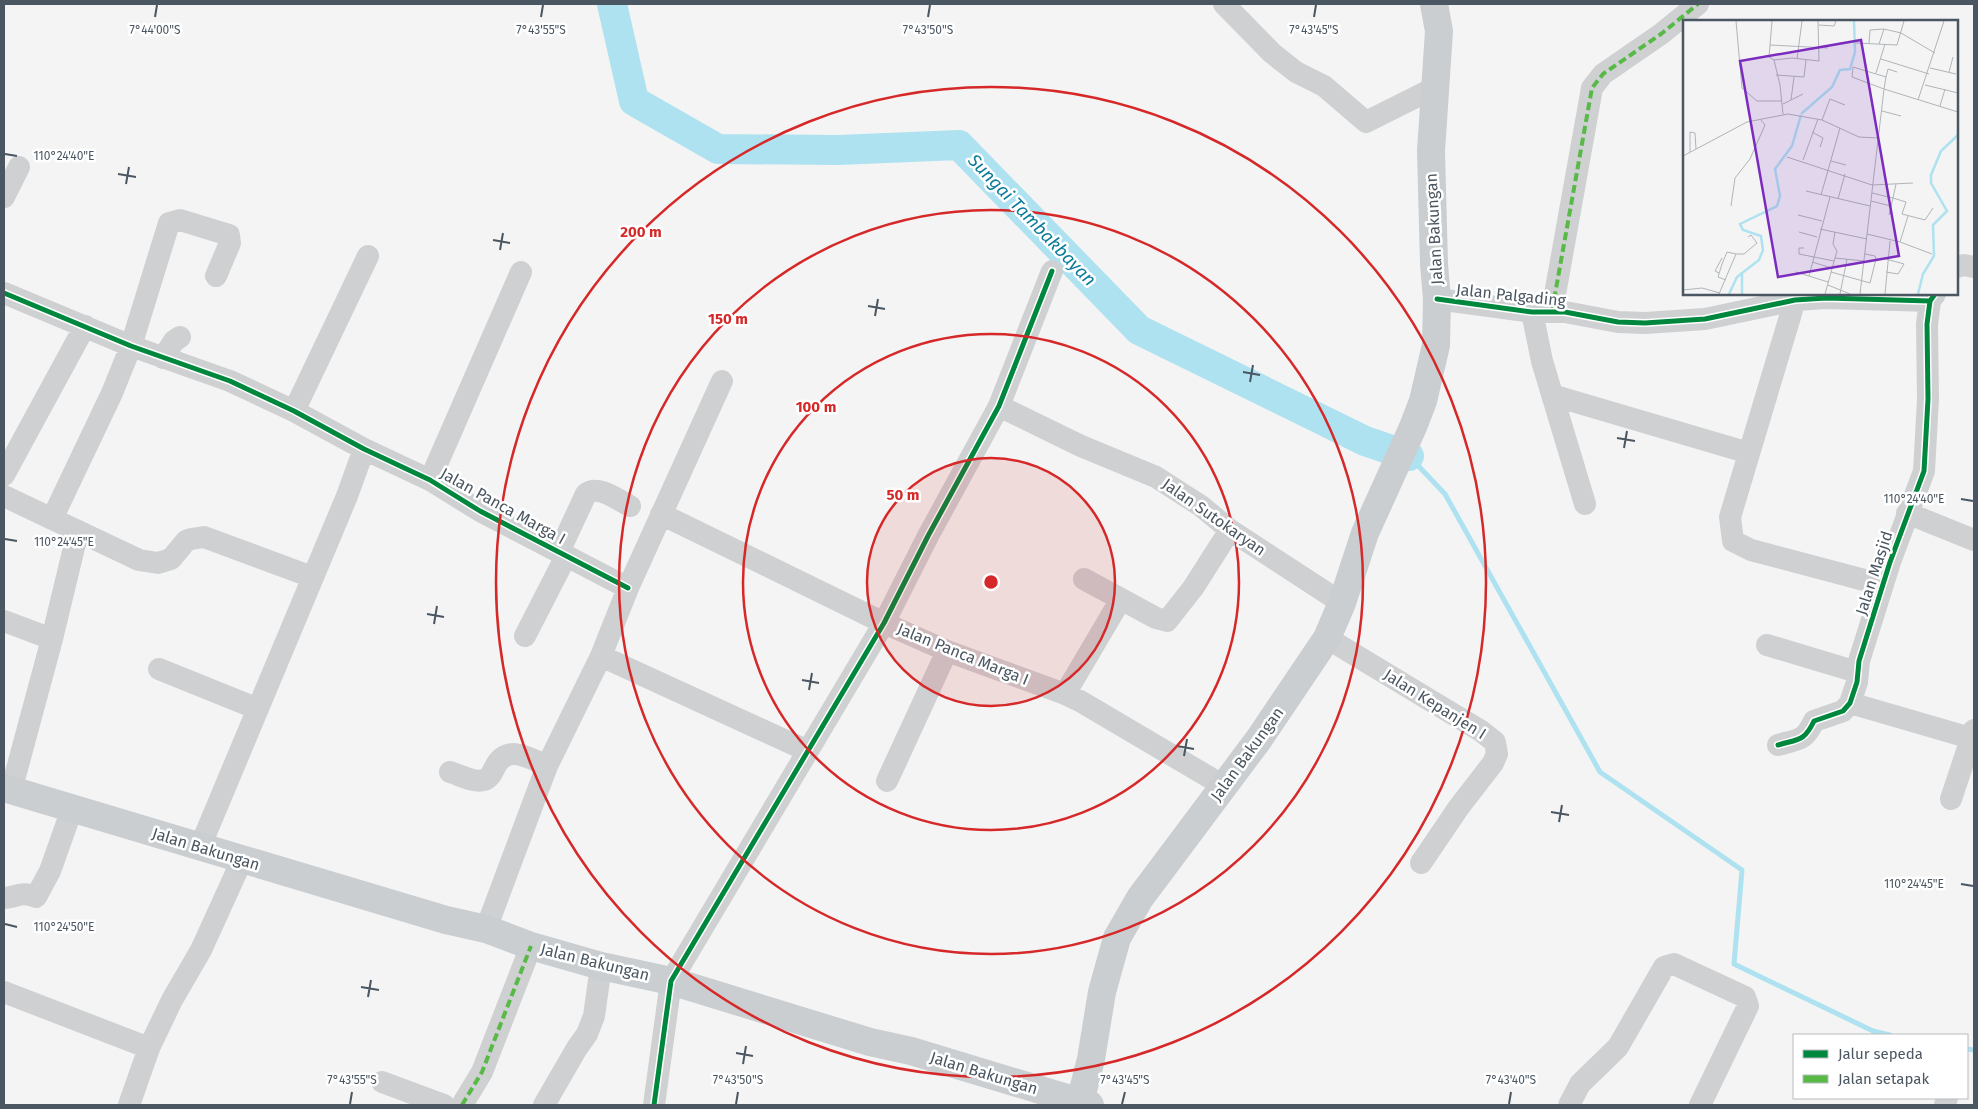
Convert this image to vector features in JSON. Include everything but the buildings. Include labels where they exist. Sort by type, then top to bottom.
[{"type":"main road","name":"Jalan Bakungan","points":[[7,790],[446,920],[486,929],[531,946],[601,966],[671,981],[870,1042],[911,1051],[1085,1104],[1102,992],[1116,938],[1140,898],[1259,739],[1327,638],[1342,602],[1365,532],[1413,428],[1423,401],[1436,345],[1438,299],[1434,264],[1431,151],[1439,31],[1434,4]]},
{"type":"street","points":[[1224,4],[1272,53],[1296,72],[1324,86],[1366,122],[1436,87]]},
{"type":"street","points":[[1585,504],[1542,361],[1542,312],[1592,88],[1603,74],[1661,34],[1698,4]]},
{"type":"street","points":[[4,197],[19,167]]},
{"type":"street","points":[[52,519],[112,393],[131,346],[166,229],[171,221],[180,220],[229,235],[230,243],[216,276]]},
{"type":"street","points":[[294,411],[368,256]]},
{"type":"street","points":[[1958,266],[1974,267]]},
{"type":"street","points":[[654,1105],[671,981],[884,623],[928,536],[999,406],[1052,271]]},
{"type":"street","points":[[430,480],[521,272]]},
{"type":"street","name":"Jalan Panca Marga I","points":[[4,293],[131,346],[230,381],[294,411],[364,449],[430,480],[480,511],[628,588]]},
{"type":"street","name":"Jalan Palgading","points":[[1438,299],[1542,312],[1566,312],[1618,322],[1645,323],[1706,320],[1795,300],[1932,297]]},
{"type":"street","name":"Jalan Masjid","points":[[1850,703],[1858,682],[1857,672],[1883,585],[1907,513],[1924,471],[1928,416],[1927,324],[1932,297]]},
{"type":"street","points":[[1795,300],[1730,518],[1733,541],[1751,550],[1883,585]]},
{"type":"street","points":[[4,475],[85,326]]},
{"type":"street","points":[[163,358],[174,340],[180,337]]},
{"type":"street","points":[[486,929],[547,766],[601,656],[628,588],[722,380]]},
{"type":"street","points":[[1552,395],[1750,453]]},
{"type":"street","name":"Jalan Sutokaryan","points":[[999,406],[1081,446],[1156,477],[1201,506],[1230,530],[1342,602]]},
{"type":"street","points":[[200,847],[347,496],[364,449]]},
{"type":"street","points":[[525,636],[563,554],[586,494],[590,491],[601,491],[630,506]]},
{"type":"street","points":[[4,496],[139,560],[153,562],[171,559],[191,538],[204,538],[312,577]]},
{"type":"street","points":[[1907,513],[1974,540]]},
{"type":"street","name":"Jalan Panca Marga I","points":[[661,514],[884,623],[947,651],[1065,694],[1224,786]]},
{"type":"street","points":[[1084,579],[1156,618],[1167,621],[1193,588],[1230,530]]},
{"type":"street","points":[[7,790],[52,639],[78,531]]},
{"type":"street","points":[[1065,694],[1121,599]]},
{"type":"street","points":[[4,621],[52,639]]},
{"type":"street","name":"Jalan Kepanjen I","points":[[1327,638],[1481,731],[1495,742],[1496,754],[1493,763],[1459,807],[1421,863]]},
{"type":"street","points":[[1767,645],[1857,672]]},
{"type":"street","points":[[887,781],[947,651]]},
{"type":"street","points":[[601,656],[808,751]]},
{"type":"street","points":[[159,669],[258,709]]},
{"type":"street","points":[[1778,746],[1803,738],[1808,735],[1814,722],[1843,711],[1850,703],[1974,736],[1951,799]]},
{"type":"street","points":[[450,772],[474,780],[484,780],[490,776],[501,758],[508,754],[519,754],[547,766]]},
{"type":"street","points":[[4,898],[22,893],[28,893],[36,897],[50,871],[72,809]]},
{"type":"street","points":[[129,1105],[149,1048],[172,1000],[201,950],[242,860]]},
{"type":"street","points":[[462,1105],[482,1072],[531,946]]},
{"type":"street","points":[[1569,1105],[1580,1084],[1618,1047],[1664,967],[1669,964],[1680,966],[1745,997],[1748,1006],[1700,1105]]},
{"type":"street","points":[[544,1105],[587,1034],[594,1016],[601,966]]},
{"type":"street","points":[[4,992],[149,1048]]},
{"type":"street","points":[[382,1082],[444,1105]]},
{"type":"waterway","name":"Sungai Tambakbayan","points":[[612,4],[634,101],[718,149],[838,150],[959,145],[1139,330],[1365,441],[1409,456]]},
{"type":"waterway","points":[[1409,456],[1445,494],[1600,772],[1742,870],[1734,964],[1873,1031],[1886,1034]]},
{"type":"waterway","points":[[1968,1049],[1974,1050]]},
{"type":"marked path","points":[[1552,311],[1592,88],[1603,74],[1661,34],[1698,4]]},
{"type":"marked path","points":[[462,1105],[482,1072],[531,946]]},
{"type":"cycle path","points":[[654,1105],[671,981],[884,623],[928,536],[999,406],[1052,271]]},
{"type":"cycle path","points":[[4,293],[131,346],[230,381],[294,411],[364,449],[430,480],[480,511],[628,588]]},
{"type":"cycle path","points":[[1437,299],[1532,312],[1565,312],[1618,322],[1645,323],[1705,319],[1795,300],[1826,298],[1930,301],[1934,295]]},
{"type":"cycle path","points":[[1778,745],[1800,739],[1807,733],[1814,721],[1843,711],[1850,703],[1857,682],[1859,661],[1890,562],[1924,471],[1928,399],[1927,324],[1930,301]]}]
